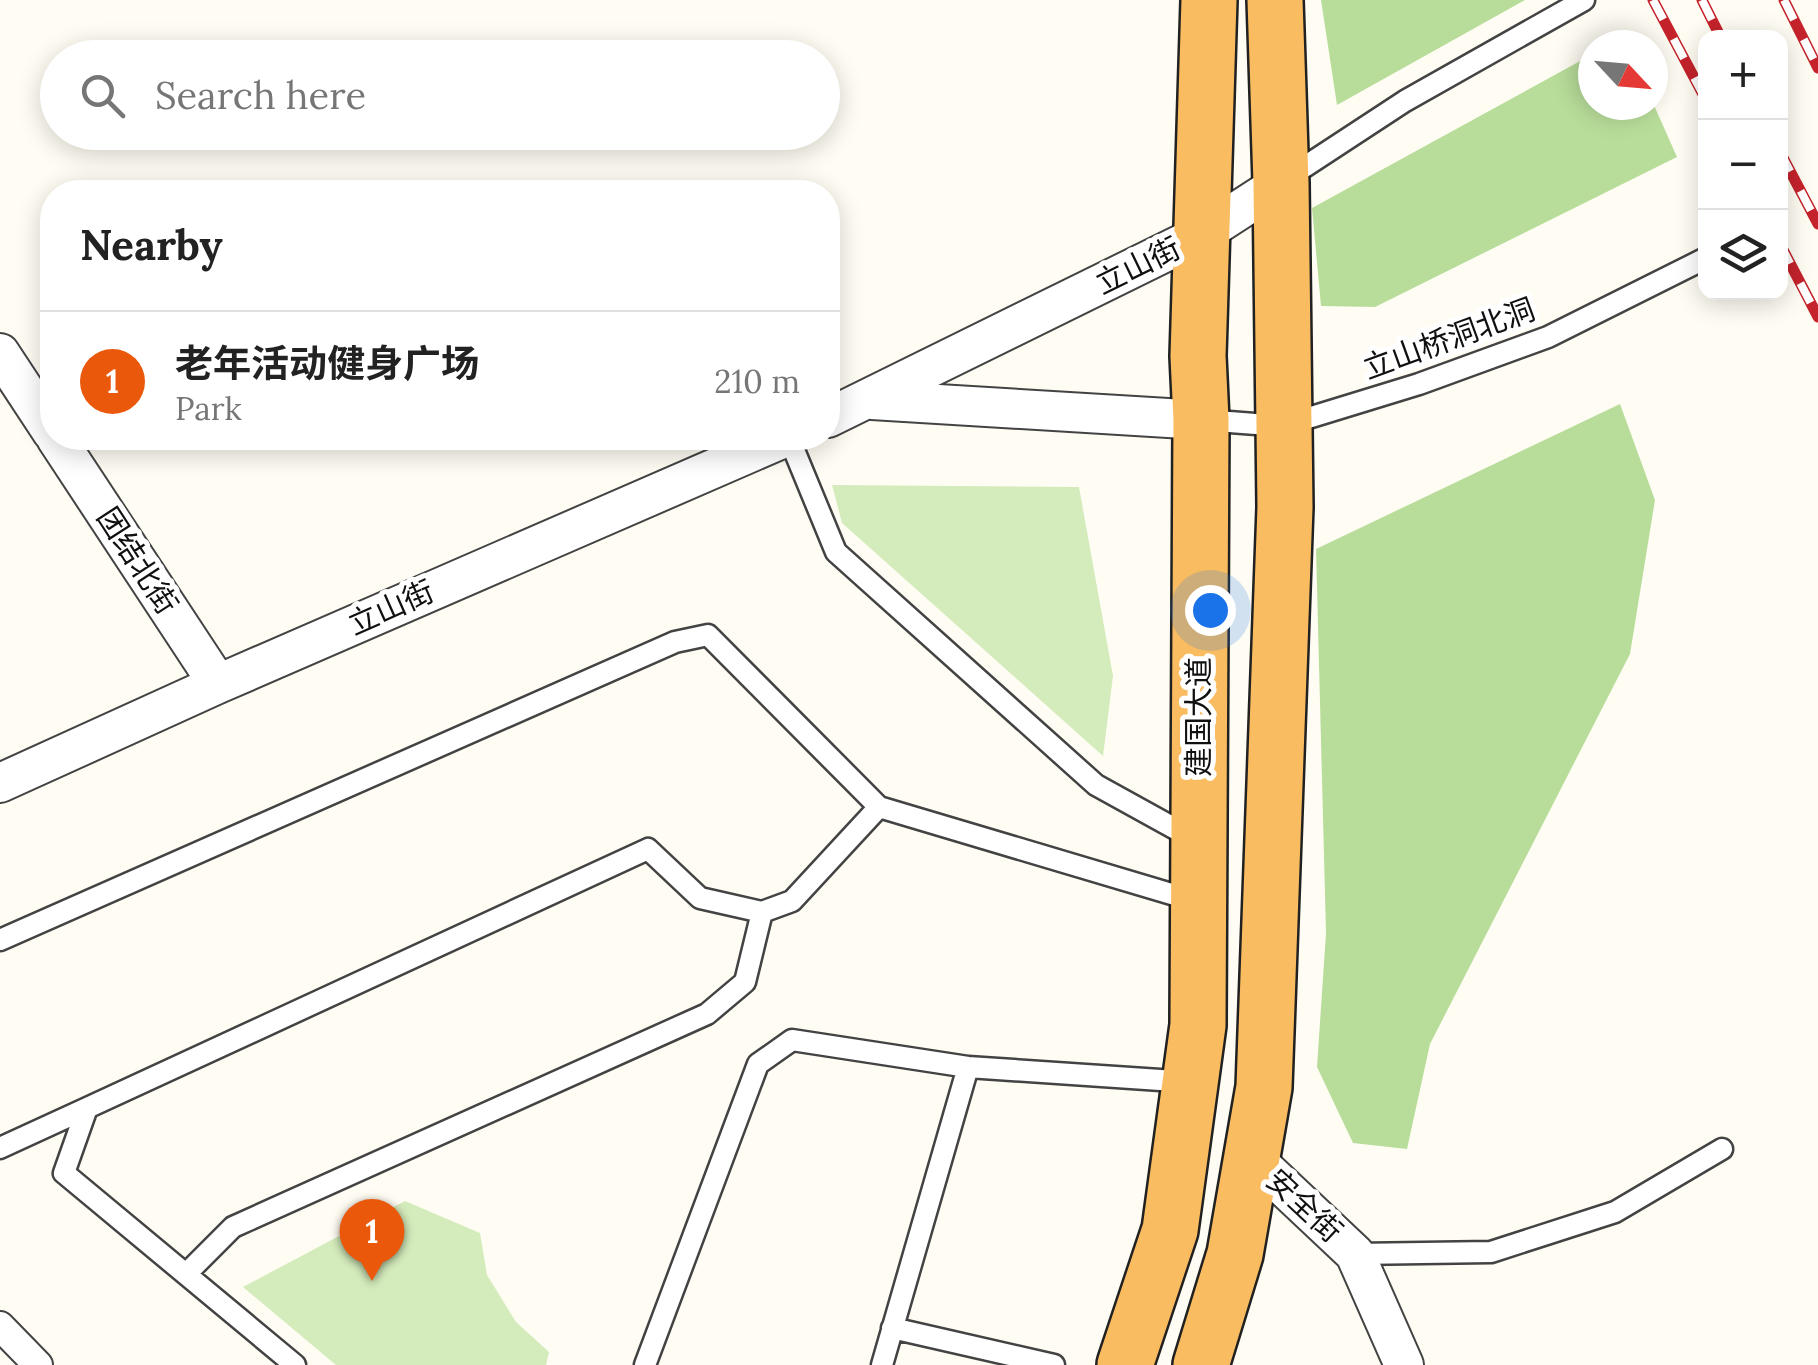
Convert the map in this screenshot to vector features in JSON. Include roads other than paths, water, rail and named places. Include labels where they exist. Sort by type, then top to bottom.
[{"type":"highway","name":"建国大道","points":[[1125,1365],[1170,1230],[1198,1025],[1198,356],[1209,0]]},
{"type":"highway","points":[[1201,1365],[1235,1254],[1264,1088],[1284,507],[1275,0]]},
{"type":"street","name":"立山街","points":[[840,413],[1202,234],[1281,183]]},
{"type":"street","name":"团结北街","points":[[0,352],[40,413]]},
{"type":"street","points":[[870,400],[1201,420]]},
{"type":"street","name":"团结北街","points":[[64,450],[218,684]]},
{"type":"street","name":"立山街","points":[[0,783],[218,684],[759,450]]},
{"type":"street","name":"安全街","points":[[1252,1158],[1355,1254],[1404,1365]]},
{"type":"street","points":[[0,1326],[38,1365]]},
{"type":"lane","points":[[1281,183],[1406,100],[1584,0]]},
{"type":"lane","name":"立山桥洞北洞","points":[[1201,420],[1282,426],[1419,384],[1548,337],[1698,262]]},
{"type":"lane","points":[[792,450],[836,552],[1096,785],[1198,842]]},
{"type":"lane","points":[[0,940],[675,642],[708,635],[879,807],[1198,902]]},
{"type":"lane","points":[[0,1148],[648,849],[700,898],[762,912],[792,901],[879,807]]},
{"type":"lane","points":[[186,1274],[233,1228],[706,1014],[745,982],[762,912]]},
{"type":"lane","points":[[646,1365],[758,1064],[792,1040],[968,1067],[1190,1082]]},
{"type":"lane","points":[[882,1365],[968,1067]]},
{"type":"lane","points":[[87,1108],[64,1172],[295,1365]]},
{"type":"lane","points":[[1355,1254],[1491,1252],[1615,1212],[1722,1149]]},
{"type":"lane","points":[[892,1328],[1054,1365]]},
{"type":"railway","points":[[1653,0],[1698,85]]},
{"type":"railway","points":[[1702,0],[1717,30]]},
{"type":"railway","points":[[1784,0],[1818,68]]},
{"type":"railway","points":[[1788,167],[1818,224]]},
{"type":"railway","points":[[1788,259],[1818,317]]},
{"type":"place","name":"老年活动健身广场","points":[[372,1281]]}]
